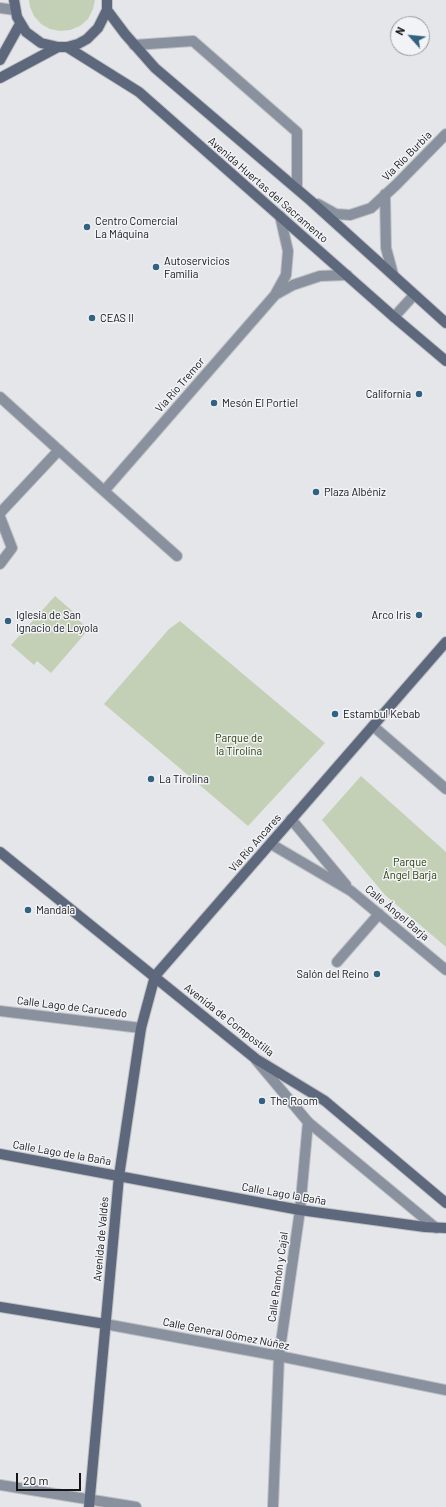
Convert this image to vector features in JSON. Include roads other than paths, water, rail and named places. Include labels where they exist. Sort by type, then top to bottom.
[{"type":"street","points":[[0,8],[14,5],[20,24],[0,60]]},
{"type":"street","points":[[0,78],[62,47],[78,44],[87,39],[98,28],[107,5]]},
{"type":"street","name":"Avenida Huertas del Sacramento","points":[[107,5],[134,45],[155,68],[311,201],[446,323]]},
{"type":"street","name":"Avenida Huertas del Sacramento","points":[[20,24],[33,38],[41,43],[62,47],[139,92],[446,361]]},
{"type":"street","points":[[134,45],[193,41],[297,132],[296,188]]},
{"type":"street","name":"Vía Río Burbia","points":[[311,201],[336,214],[350,215],[371,208],[446,134]]},
{"type":"street","name":"Vía Río Burbia","points":[[385,194],[386,248],[392,274]]},
{"type":"street","name":"Vía Río Tremor","points":[[104,491],[275,295],[286,275],[288,251],[280,216]]},
{"type":"street","name":"Vía Río Tremor","points":[[275,295],[293,285],[320,276],[347,275]]},
{"type":"street","points":[[394,317],[414,295]]},
{"type":"street","points":[[0,397],[177,556]]},
{"type":"street","points":[[0,513],[59,450]]},
{"type":"street","points":[[0,517],[12,548],[0,564]]},
{"type":"street","name":"Vía Río Ancares","points":[[154,976],[271,844],[446,642]]},
{"type":"street","points":[[373,726],[446,789]]},
{"type":"street","name":"Calle Ángel Barja","points":[[291,820],[351,891]]},
{"type":"street","name":"Calle Ángel Barja","points":[[271,844],[351,891],[446,970]]},
{"type":"street","name":"Avenida de Compostilla","points":[[0,852],[256,1059],[325,1101],[446,1203]]},
{"type":"street","points":[[337,962],[379,914]]},
{"type":"street","name":"Avenida de Valdés","points":[[90,1503],[119,1176],[141,1028],[154,976]]},
{"type":"street","name":"Calle Lago de Carucedo","points":[[0,1011],[141,1028]]},
{"type":"street","points":[[256,1059],[308,1122],[441,1228]]},
{"type":"street","name":"Calle Ramón y Cajal","points":[[273,1507],[279,1356],[300,1210],[308,1122]]},
{"type":"street","name":"Calle Lago de la Baña","points":[[0,1154],[119,1176]]},
{"type":"street","name":"Calle Lago la Baña","points":[[119,1176],[300,1210],[441,1228]]},
{"type":"street","name":"Calle General Gómez Núñez","points":[[0,1307],[105,1324],[279,1356],[446,1390]]},
{"type":"street","points":[[0,1485],[90,1503],[136,1507]]},
{"type":"place","name":"Centro Comercial La Máquina","points":[[87,227]]},
{"type":"place","name":"Autoservicios Familia","points":[[156,267]]},
{"type":"place","name":"CEAS II","points":[[92,318]]},
{"type":"place","name":"California","points":[[419,394]]},
{"type":"place","name":"Mesón El Portiel","points":[[214,403]]},
{"type":"place","name":"Plaza Albéniz","points":[[316,492]]},
{"type":"place","name":"Arco Iris","points":[[419,615]]},
{"type":"place","name":"Iglesia de San Ignacio de Loyola","points":[[8,621]]},
{"type":"place","name":"Estambul Kebab","points":[[335,714]]},
{"type":"place","name":"La Tirolina","points":[[151,779]]},
{"type":"place","name":"Mandala","points":[[28,910]]},
{"type":"place","name":"Salón del Reino","points":[[377,974]]},
{"type":"place","name":"The Room","points":[[262,1101]]},
{"type":"park label","name":"Parque de la Tirolina","points":[[239,744]]},
{"type":"park label","name":"Parque Ángel Barja","points":[[410,868]]}]
